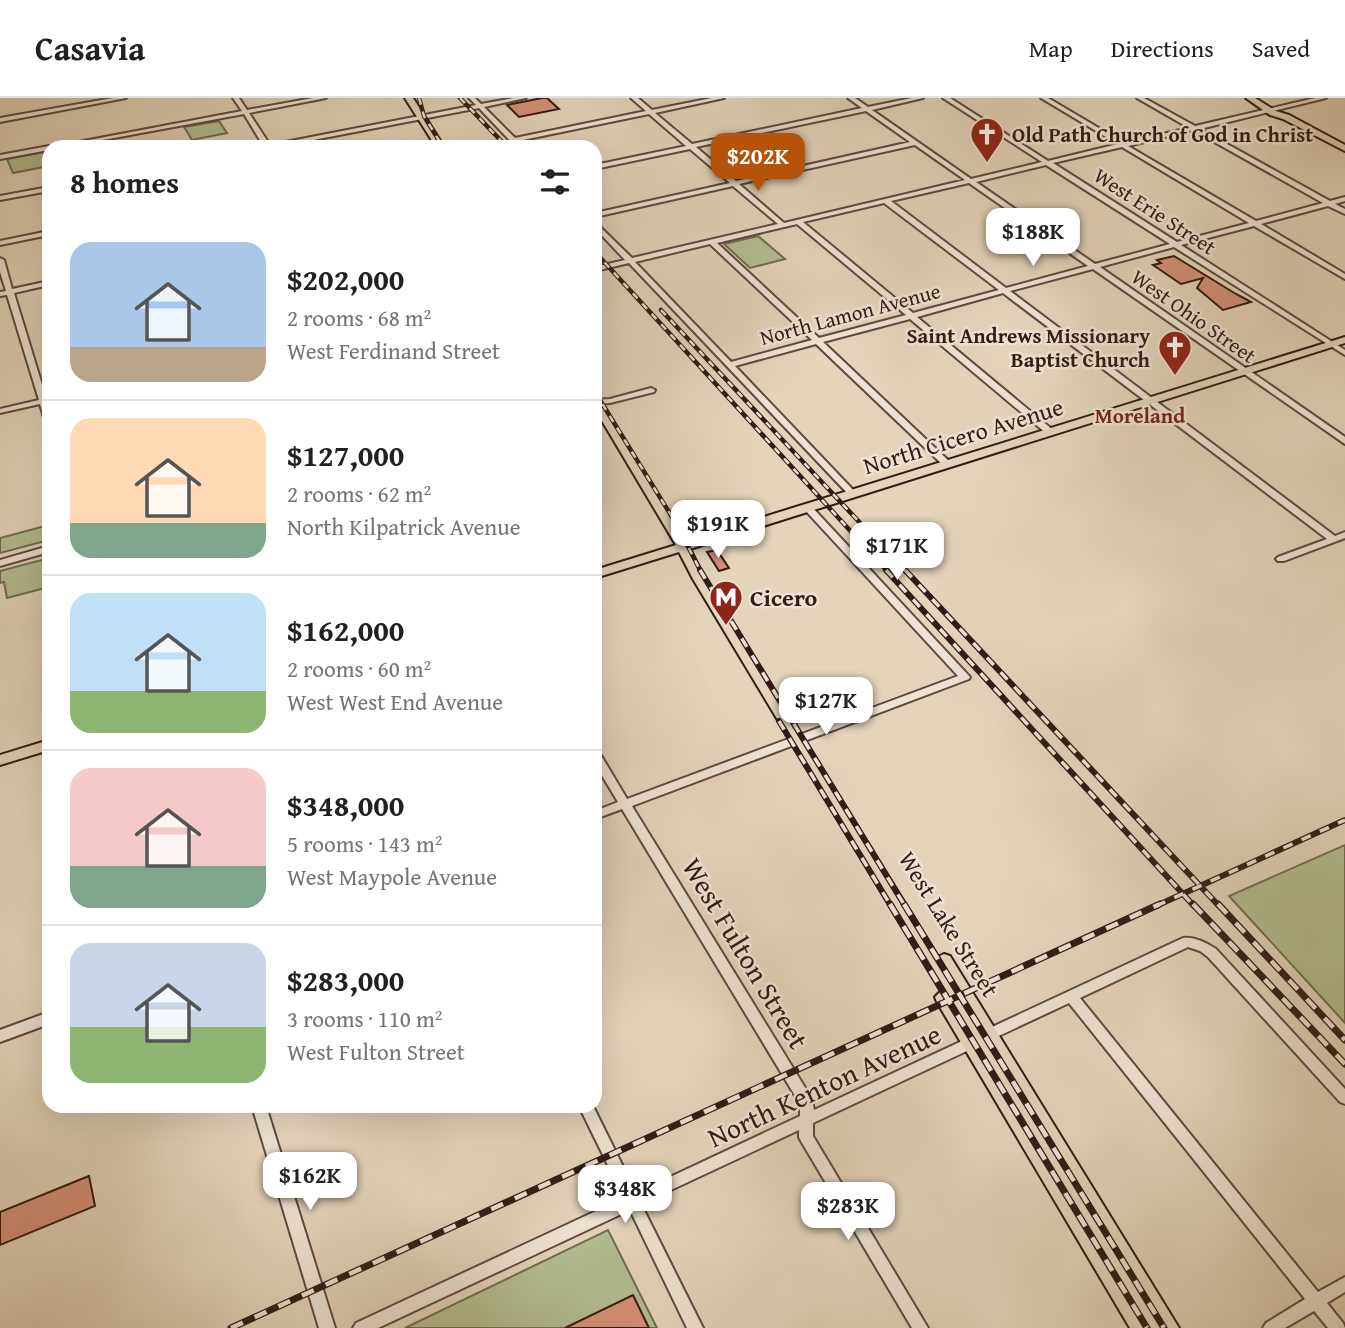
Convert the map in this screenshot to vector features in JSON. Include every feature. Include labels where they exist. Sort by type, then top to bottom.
[{"type":"main road","points":[[409,98],[436,140]]},
{"type":"main road","points":[[1237,98],[1286,117],[1345,150]]},
{"type":"main road","points":[[1250,98],[1260,103],[1259,106]]},
{"type":"main road","name":"North Cicero Avenue","points":[[602,572],[1345,340]]},
{"type":"main road","name":"West Lake Street","points":[[602,406],[797,739]]},
{"type":"main road","name":"West Lake Street","points":[[686,546],[691,565],[1155,1328]]},
{"type":"main road","points":[[0,760],[42,747]]},
{"type":"main road","name":"West Lake Street","points":[[980,1039],[1141,1328]]},
{"type":"main road","name":"West Lake Street","points":[[980,1039],[1169,1328]]},
{"type":"street","points":[[0,120],[123,98]]},
{"type":"street","points":[[236,98],[263,140]]},
{"type":"street","points":[[93,140],[323,98]]},
{"type":"street","points":[[472,98],[513,140],[721,98]]},
{"type":"street","points":[[304,140],[523,98]]},
{"type":"street","points":[[634,98],[783,225]]},
{"type":"street","name":"West Ohio Street","points":[[851,98],[1345,441]]},
{"type":"street","points":[[602,166],[920,98]]},
{"type":"street","name":"West Erie Street","points":[[946,98],[1345,353]]},
{"type":"street","points":[[1044,98],[1345,277]]},
{"type":"street","points":[[1140,98],[1345,212]]},
{"type":"street","points":[[602,268],[1322,98]]},
{"type":"street","points":[[602,213],[915,144]]},
{"type":"street","points":[[0,157],[42,149]]},
{"type":"street","points":[[0,198],[42,190]]},
{"type":"street","name":"North Lamon Avenue","points":[[729,365],[1345,199]]},
{"type":"street","points":[[886,201],[1334,539]]},
{"type":"street","points":[[799,222],[1051,432]]},
{"type":"street","points":[[602,231],[853,494]]},
{"type":"street","points":[[0,243],[42,234]]},
{"type":"street","points":[[712,242],[947,464]]},
{"type":"street","points":[[0,260],[42,388]]},
{"type":"street","points":[[0,293],[42,285]]},
{"type":"street","points":[[602,402],[651,390]]},
{"type":"street","points":[[0,411],[42,401]]},
{"type":"street","points":[[602,812],[965,677],[808,508]]},
{"type":"street","points":[[1281,559],[1345,535]]},
{"type":"street","points":[[0,563],[42,552]]},
{"type":"street","name":"West Fulton Street","points":[[602,767],[807,1103],[806,1137],[920,1328]]},
{"type":"street","name":"North Kenton Avenue","points":[[361,1328],[1181,945],[1194,943],[1212,953],[1345,1098]]},
{"type":"street","points":[[1071,996],[1338,1328]]},
{"type":"street","points":[[0,1036],[42,1021]]},
{"type":"street","points":[[261,1113],[327,1328]]},
{"type":"street","points":[[589,1113],[695,1328]]},
{"type":"street","points":[[1271,1328],[1345,1284]]},
{"type":"green space","points":[[219,121],[227,133],[192,140],[184,127]]},
{"type":"green space","points":[[42,152],[42,167],[13,173],[7,159]]},
{"type":"green space","points":[[758,236],[785,259],[750,268],[724,244]]},
{"type":"green space","points":[[42,527],[42,542],[0,553],[0,538]]},
{"type":"green space","points":[[42,560],[42,589],[7,598],[4,582],[0,583],[0,571]]},
{"type":"green space","points":[[1345,845],[1345,1023],[1229,896]]},
{"type":"green space","points":[[608,1230],[657,1328],[405,1328]]},
{"type":"building","points":[[547,98],[559,109],[519,117],[507,105]]},
{"type":"building","points":[[1174,256],[1251,302],[1223,310],[1197,288],[1203,278],[1181,284],[1153,265],[1161,263],[1157,260]]},
{"type":"building","points":[[717,550],[729,568],[719,571],[707,552]]},
{"type":"building","points":[[89,1176],[95,1206],[0,1245],[0,1212]]},
{"type":"building","points":[[633,1295],[649,1328],[565,1328]]},
{"type":"railway","points":[[419,98],[424,116],[439,140]]},
{"type":"railway","points":[[460,98],[500,140]]},
{"type":"railway","points":[[602,260],[888,572]]},
{"type":"railway","points":[[661,310],[906,572]]},
{"type":"railway","points":[[602,403],[677,525],[701,572]]},
{"type":"railway","points":[[700,570],[905,906]]},
{"type":"railway","points":[[886,570],[1183,894]]},
{"type":"railway","points":[[905,570],[1200,886]]},
{"type":"railway","points":[[779,721],[891,906]]},
{"type":"railway","points":[[1200,886],[1345,820]]},
{"type":"railway","points":[[1183,894],[1200,886]]},
{"type":"railway","points":[[1200,886],[1219,906]]},
{"type":"railway","points":[[1156,906],[1183,894]]},
{"type":"railway","points":[[1183,894],[1194,906]]},
{"type":"railway","points":[[890,904],[949,1001]]},
{"type":"railway","points":[[904,904],[960,995]]},
{"type":"railway","points":[[960,995],[1160,904]]},
{"type":"railway","points":[[1193,904],[1345,1064]]},
{"type":"railway","points":[[1218,904],[1345,1040]]},
{"type":"railway","points":[[949,1001],[960,995]]},
{"type":"railway","points":[[960,995],[1164,1328]]},
{"type":"railway","points":[[231,1328],[949,1001]]},
{"type":"railway","points":[[949,1001],[1147,1328]]},
{"type":"place","name":"Old Path Church of God in Christ","points":[[987,164]]},
{"type":"place","name":"Saint Andrews Missionary Baptist Church","points":[[1175,377]]},
{"type":"place","name":"Cicero","points":[[726,627]]},
{"type":"district","name":"Moreland","points":[[1140,415]]}]
